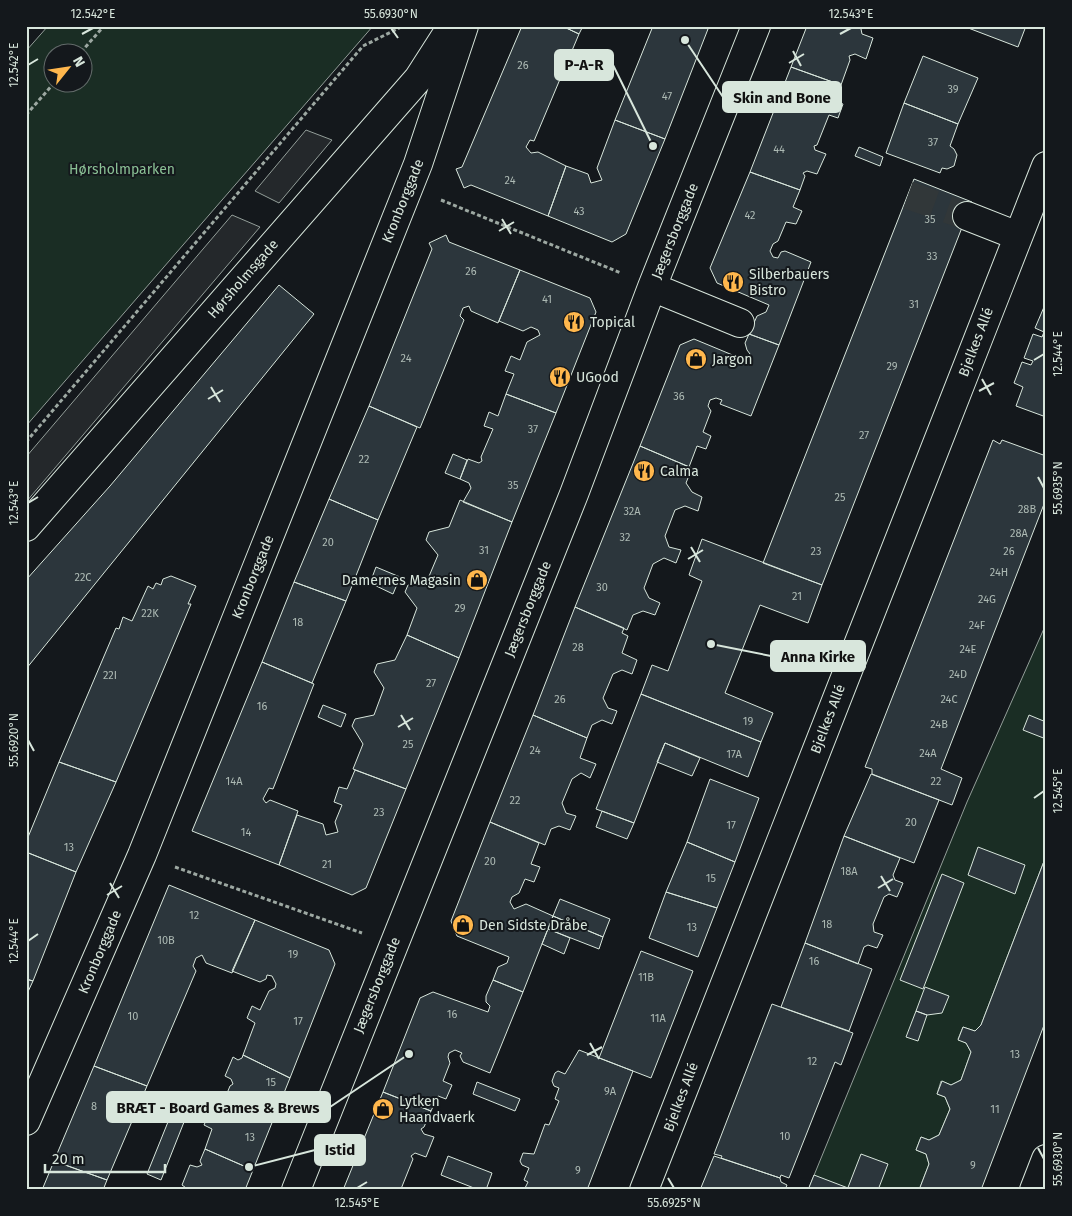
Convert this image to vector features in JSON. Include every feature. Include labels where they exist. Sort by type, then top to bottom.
[{"type":"street","name":"Hørsholmsgade","points":[[26,527],[418,79],[452,26]]},
{"type":"street","name":"Kronborggade","points":[[26,1121],[142,855],[418,164],[464,26]]},
{"type":"street","name":"Jægersborggade","points":[[296,1190],[570,504],[652,286],[756,26]]},
{"type":"street","name":"Bjelkes Allé","points":[[644,1190],[1046,166]]},
{"type":"street","points":[[967,216],[1018,236]]},
{"type":"street","points":[[652,286],[740,323]]},
{"type":"street","points":[[1034,1190],[1046,1159]]},
{"type":"path","points":[[90,42],[104,26]]},
{"type":"path","points":[[26,442],[363,46],[403,26]]},
{"type":"path","points":[[26,115],[46,92]]},
{"type":"path","points":[[408,187],[652,286]]},
{"type":"path","points":[[142,855],[393,945]]},
{"type":"green space","name":"Hørsholmparken","points":[[48,26],[373,26],[26,426],[26,51]]},
{"type":"green space","points":[[1046,624],[1046,856],[981,1025],[975,1031],[963,1027],[958,1039],[966,1043],[971,1052],[961,1080],[951,1085],[941,1081],[937,1094],[945,1097],[950,1109],[939,1135],[929,1140],[921,1137],[916,1150],[926,1154],[929,1164],[919,1190],[808,1190],[967,802]]},
{"type":"shaded area","points":[[306,130],[332,140],[279,203],[255,191]]},
{"type":"shaded area","points":[[232,215],[260,227],[26,502],[26,457]]},
{"type":"building","points":[[522,26],[562,26],[579,34],[534,141],[530,140],[526,147],[531,153],[538,152],[566,166],[548,216],[471,185],[464,188],[456,169],[462,167]]},
{"type":"building","points":[[562,26],[583,26],[579,34]]},
{"type":"building","points":[[653,26],[702,26],[708,29],[665,139],[615,120]]},
{"type":"building","points":[[807,26],[864,26],[861,29],[862,34],[873,38],[866,59],[855,54],[849,56],[850,60],[841,85],[791,67]]},
{"type":"building","points":[[963,26],[1026,26],[1018,47]]},
{"type":"building","points":[[923,56],[978,78],[958,124],[904,103]]},
{"type":"building","points":[[791,67],[841,85],[835,101],[843,104],[838,118],[829,115],[817,145],[814,146],[815,150],[826,154],[817,174],[807,171],[803,173],[805,176],[800,190],[750,172]]},
{"type":"building","points":[[904,103],[958,124],[950,146],[957,155],[954,166],[947,169],[942,168],[940,173],[886,153]]},
{"type":"building","points":[[615,120],[665,139],[626,234],[612,242],[548,216],[566,166],[588,174],[591,183],[602,180],[597,168]]},
{"type":"building","points":[[859,147],[883,157],[880,166],[855,156]]},
{"type":"building","points":[[750,172],[800,190],[793,207],[802,211],[796,224],[786,222],[778,241],[773,244],[770,251],[773,257],[778,258],[781,252],[785,251],[811,262],[779,345],[749,334],[757,316],[766,312],[769,305],[717,283],[710,268]]},
{"type":"building","points":[[914,179],[972,202],[822,585],[763,563]]},
{"type":"building","points":[[446,235],[449,242],[520,270],[498,323],[471,311],[469,306],[463,308],[460,316],[464,320],[420,428],[369,406],[432,249],[429,243]]},
{"type":"building","points":[[520,270],[590,298],[596,312],[556,413],[506,394],[514,374],[505,371],[511,356],[520,360],[527,342],[540,335],[538,330],[531,327],[523,331],[499,321]]},
{"type":"building","points":[[279,285],[314,314],[26,669],[26,580],[110,486]]},
{"type":"building","points":[[1044,307],[1046,308],[1046,417],[1016,406],[1023,387],[1014,383],[1022,362],[1031,365],[1033,361],[1024,358],[1033,334],[1042,337],[1044,332],[1035,328]]},
{"type":"building","points":[[749,334],[779,345],[751,416],[720,404],[722,400],[716,398],[710,400],[708,406],[711,411],[703,432],[711,436],[706,449],[697,446],[689,467],[640,446],[680,345],[694,339],[747,361],[750,354],[745,343]]},
{"type":"building","points":[[506,394],[556,413],[512,522],[463,502],[471,488],[469,483],[460,479],[468,459],[479,463],[482,461],[481,457],[493,429],[484,426],[489,412],[498,416]]},
{"type":"building","points":[[369,406],[417,427],[378,520],[329,499]]},
{"type":"building","points":[[993,440],[1000,444],[1002,440],[1046,456],[1046,499],[941,769],[962,778],[952,805],[872,774],[872,769],[865,767]]},
{"type":"building","points":[[640,446],[692,468],[686,483],[692,492],[702,497],[698,511],[685,506],[675,510],[665,536],[669,547],[681,550],[676,563],[664,558],[653,564],[644,588],[649,598],[660,603],[655,615],[643,611],[633,615],[627,630],[575,607]]},
{"type":"building","points":[[453,454],[467,460],[460,479],[445,473]]},
{"type":"building","points":[[329,499],[378,520],[346,601],[294,582]]},
{"type":"building","points":[[460,500],[512,522],[459,658],[407,635],[417,608],[405,592],[408,585],[427,581],[438,555],[426,540],[429,532],[449,527]]},
{"type":"building","points":[[702,539],[822,585],[808,623],[760,605],[725,693],[773,713],[761,742],[641,694],[652,665],[668,671],[702,581],[689,575]]},
{"type":"building","points":[[376,567],[400,577],[393,594],[370,583]]},
{"type":"building","points":[[171,576],[196,586],[188,604],[191,604],[116,782],[59,762],[116,628],[119,629],[123,617],[132,621],[148,586],[153,589],[156,583],[161,585],[163,579]]},
{"type":"building","points":[[294,582],[346,601],[312,683],[262,662]]},
{"type":"building","points":[[575,607],[624,628],[622,633],[628,636],[622,653],[637,660],[632,674],[622,670],[613,674],[603,698],[608,708],[617,711],[612,724],[602,720],[592,725],[587,738],[533,715]]},
{"type":"building","points":[[407,635],[459,658],[406,789],[353,769],[363,744],[352,726],[355,719],[374,715],[384,688],[374,672],[377,664],[395,660]]},
{"type":"building","points":[[262,662],[314,684],[273,789],[269,788],[263,799],[266,803],[270,800],[298,811],[279,865],[192,831]]},
{"type":"building","points":[[641,694],[761,742],[748,777],[665,743],[634,823],[596,809]]},
{"type":"building","points":[[323,705],[346,714],[341,727],[318,717]]},
{"type":"building","points":[[533,715],[587,738],[580,758],[596,764],[590,778],[581,773],[572,779],[562,803],[566,813],[576,816],[570,830],[559,826],[551,829],[545,845],[490,822]]},
{"type":"building","points":[[1029,715],[1046,722],[1046,739],[1023,730]]},
{"type":"building","points":[[665,743],[700,758],[692,776],[657,762]]},
{"type":"building","points":[[59,762],[116,782],[76,872],[26,852],[26,842]]},
{"type":"building","points":[[355,770],[406,789],[366,888],[352,895],[279,865],[297,815],[323,824],[326,835],[338,832],[335,822],[342,805],[334,802],[339,787],[347,789]]},
{"type":"building","points":[[871,774],[939,800],[914,863],[844,836]]},
{"type":"building","points":[[710,779],[759,798],[735,862],[687,842]]},
{"type":"building","points":[[602,811],[634,823],[627,839],[596,827]]},
{"type":"building","points":[[490,822],[539,843],[531,864],[540,867],[534,882],[525,879],[519,893],[512,897],[510,902],[514,909],[526,904],[553,916],[523,992],[493,980],[498,967],[507,963],[509,957],[457,936],[451,921]]},
{"type":"building","points":[[844,836],[900,858],[893,875],[895,880],[903,883],[897,897],[889,894],[884,897],[873,924],[874,932],[883,935],[877,948],[868,945],[864,947],[858,964],[805,943]]},
{"type":"building","points":[[687,842],[735,862],[717,908],[666,892]]},
{"type":"building","points":[[978,847],[1025,865],[1015,894],[968,875]]},
{"type":"building","points":[[26,852],[76,872],[33,981],[26,979]]},
{"type":"building","points":[[1046,856],[1046,1020],[981,1190],[919,1190],[929,1164],[926,1154],[916,1150],[921,1137],[929,1140],[939,1135],[950,1109],[945,1097],[937,1094],[942,1081],[951,1085],[961,1080],[971,1052],[966,1043],[958,1040],[963,1027],[975,1031],[981,1025]]},
{"type":"building","points":[[942,874],[964,883],[923,989],[900,980]]},
{"type":"building","points":[[169,885],[255,920],[232,973],[206,963],[202,955],[196,958],[193,966],[196,971],[147,1086],[94,1066]]},
{"type":"building","points":[[666,892],[717,908],[698,957],[649,938]]},
{"type":"building","points":[[560,899],[610,919],[603,937],[553,916]]},
{"type":"building","points":[[553,916],[603,937],[599,949],[548,929]]},
{"type":"building","points":[[255,920],[329,950],[335,964],[290,1078],[243,1055],[255,1023],[247,1018],[252,1006],[260,1010],[269,991],[275,988],[276,984],[272,976],[267,975],[266,979],[260,982],[232,971]]},
{"type":"building","points":[[548,929],[570,938],[564,954],[542,944]]},
{"type":"building","points":[[805,943],[872,969],[849,1031],[781,1007]]},
{"type":"building","points":[[641,951],[693,971],[651,1078],[599,1058]]},
{"type":"building","points":[[26,979],[33,981],[26,996]]},
{"type":"building","points":[[493,980],[523,992],[490,1073],[463,1062],[460,1056],[462,1053],[455,1050],[449,1053],[450,1063],[443,1081],[452,1085],[446,1099],[438,1096],[431,1111],[383,1092],[420,998],[433,992],[488,1012],[490,1006],[486,1002],[486,996]]},
{"type":"building","points":[[925,987],[949,996],[942,1013],[927,1015],[916,1011]]},
{"type":"building","points":[[772,1004],[853,1033],[841,1065],[835,1062],[789,1178],[781,1175],[780,1178],[714,1154]]},
{"type":"building","points":[[916,1011],[927,1015],[918,1041],[906,1037]]},
{"type":"building","points":[[579,1050],[633,1071],[587,1190],[524,1190],[528,1182],[524,1180],[529,1168],[522,1165],[520,1161],[523,1153],[534,1154],[545,1124],[549,1125],[559,1101],[555,1099],[559,1088],[554,1086],[552,1081],[555,1073],[558,1071],[565,1074]]},
{"type":"building","points":[[243,1055],[290,1078],[253,1170],[205,1149],[212,1129],[204,1125],[210,1112],[218,1115],[230,1086],[233,1084],[231,1079],[225,1076],[233,1057],[238,1060]]},
{"type":"building","points":[[94,1066],[147,1086],[107,1180],[54,1161]]},
{"type":"building","points":[[477,1082],[520,1099],[515,1111],[473,1094]]},
{"type":"building","points":[[383,1092],[431,1111],[424,1127],[421,1129],[424,1134],[434,1137],[426,1157],[415,1153],[411,1156],[413,1159],[401,1189],[404,1190],[343,1190]]},
{"type":"building","points":[[172,1112],[186,1117],[161,1180],[147,1174]]},
{"type":"building","points":[[205,1149],[253,1170],[245,1190],[189,1190],[182,1185],[190,1165],[197,1167],[202,1165],[200,1161]]},
{"type":"building","points":[[861,1154],[888,1164],[878,1190],[847,1190]]},
{"type":"building","points":[[448,1156],[492,1173],[486,1190],[479,1190],[441,1175]]},
{"type":"building","points":[[714,1156],[780,1178],[781,1182],[787,1185],[785,1190],[700,1190]]},
{"type":"building","points":[[54,1161],[107,1180],[103,1190],[42,1190]]},
{"type":"building","points":[[814,1175],[848,1188],[847,1190],[808,1190]]},
{"type":"tunnel","points":[[908,195],[967,216]]},
{"type":"place","name":"Skin and Bone","points":[[685,40]]},
{"type":"place","name":"P-A-R","points":[[653,146]]},
{"type":"place","name":"Silberbauers Bistro","points":[[733,282]]},
{"type":"place","name":"Topical","points":[[574,322]]},
{"type":"place","name":"Jargon","points":[[696,359]]},
{"type":"place","name":"UGood","points":[[560,377]]},
{"type":"place","name":"Calma","points":[[644,471]]},
{"type":"place","name":"Damernes Magasin","points":[[477,580]]},
{"type":"place","name":"Anna Kirke","points":[[711,644]]},
{"type":"place","name":"Den Sidste Dråbe","points":[[463,925]]},
{"type":"place","name":"BRÆT - Board Games & Brews","points":[[409,1054]]},
{"type":"place","name":"Lytken Haandvaerk","points":[[383,1109]]},
{"type":"place","name":"Istid","points":[[249,1167]]}]
